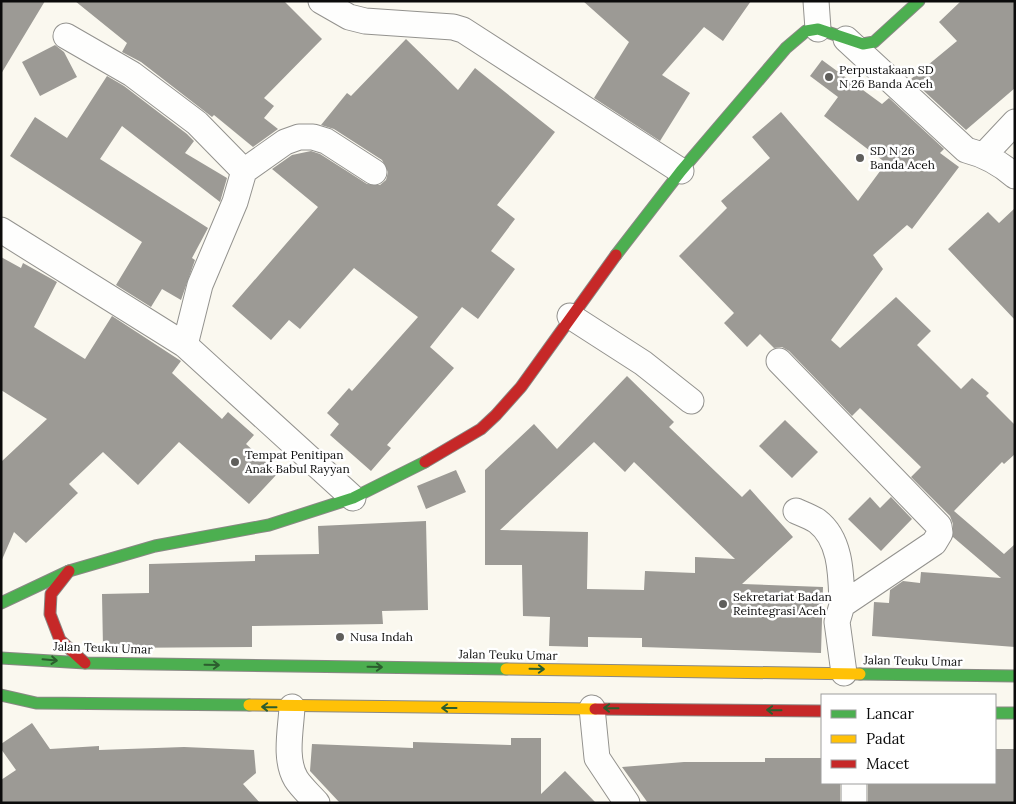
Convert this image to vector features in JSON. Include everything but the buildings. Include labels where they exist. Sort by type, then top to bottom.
[{"type":"main road","points":[[1,603],[69,571],[155,546],[269,524],[354,498],[442,454],[481,429],[521,387],[570,316],[680,171],[786,48],[806,31],[818,29],[863,44],[874,42],[919,1]]},
{"type":"main road","points":[[69,571],[51,594],[50,614],[60,640],[85,663]]},
{"type":"main road","name":"Jalan Teuku Umar","points":[[1,658],[85,663],[1015,676]]},
{"type":"main road","points":[[1,695],[36,703],[821,711]]},
{"type":"main road","points":[[996,713],[1015,713]]},
{"type":"street","points":[[321,1],[350,17],[365,21],[453,26],[463,30],[680,171]]},
{"type":"street","points":[[816,1],[818,29]]},
{"type":"street","points":[[66,36],[132,74],[197,124],[244,171]]},
{"type":"street","points":[[846,39],[966,150],[984,155],[1002,165],[1015,176]]},
{"type":"street","points":[[984,155],[1015,122]]},
{"type":"street","points":[[185,345],[200,285],[235,202],[244,171],[285,142],[299,137],[312,137],[326,141],[374,172]]},
{"type":"street","points":[[1,230],[185,345],[354,498]]},
{"type":"street","points":[[570,316],[643,363],[691,401]]},
{"type":"street","points":[[779,361],[939,526],[940,533],[934,543],[842,605]]},
{"type":"street","points":[[796,511],[817,522],[829,534],[840,559],[842,605],[837,622],[844,673]]},
{"type":"street","points":[[292,707],[289,748],[292,769],[296,779],[317,803]]},
{"type":"street","points":[[592,708],[597,758],[627,803]]},
{"type":"street","points":[[854,784],[854,803]]},
{"type":"traffic: fast","points":[[616,255],[681,171],[786,48],[806,31],[818,29],[863,44],[874,42],[919,1]]},
{"type":"traffic: fast","points":[[1,603],[69,571],[155,546],[269,525],[353,498],[425,462]]},
{"type":"traffic: fast","points":[[1,658],[85,663],[506,669]]},
{"type":"traffic: fast","points":[[860,674],[1015,676]]},
{"type":"traffic: fast","points":[[1,695],[36,703],[249,705]]},
{"type":"traffic: fast","points":[[996,713],[1015,713]]},
{"type":"traffic: slow","points":[[506,669],[860,674]]},
{"type":"traffic: slow","points":[[249,705],[595,709]]},
{"type":"traffic: jam","points":[[425,462],[481,429],[496,415],[521,387],[616,255]]},
{"type":"traffic: jam","points":[[69,571],[51,594],[50,614],[60,640],[85,663]]},
{"type":"traffic: jam","points":[[595,709],[821,711]]},
{"type":"place","name":"Perpustakaan SD N 26 Banda Aceh","points":[[829,77]]},
{"type":"place","name":"SD N 26 Banda Aceh","points":[[860,158]]},
{"type":"place","name":"Tempat Penitipan Anak Babul Rayyan","points":[[235,462]]},
{"type":"place","name":"Sekretariat Badan Reintegrasi Aceh","points":[[723,604]]},
{"type":"place","name":"Nusa Indah","points":[[340,637]]}]
